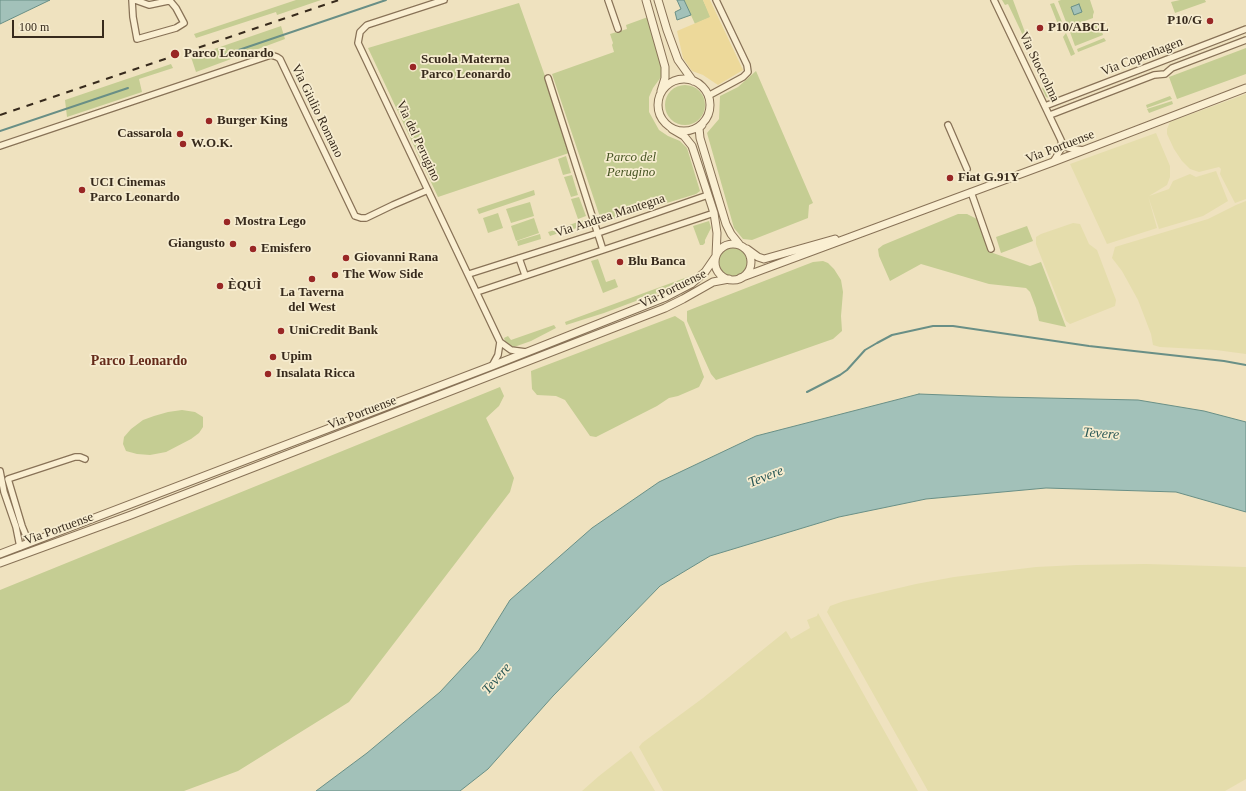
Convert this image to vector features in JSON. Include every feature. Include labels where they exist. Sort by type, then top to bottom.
[{"type":"street","points":[[133,17],[135,10],[138,7],[149,5],[168,1],[171,2],[176,8],[184,23],[176,28],[137,38],[133,17],[134,0],[149,5]]},
{"type":"street","name":"Via del Perugino","points":[[444,0],[367,25],[361,30],[358,38],[359,45],[500,342]]},
{"type":"street","points":[[608,0],[618,29]]},
{"type":"street","points":[[646,0],[666,67],[665,78],[659,97],[658,112],[661,119],[672,129],[684,136],[692,146],[714,213],[718,237],[715,262],[716,268],[723,277],[729,279],[740,278],[745,275],[751,266],[750,254],[739,244],[728,229],[700,138],[699,128],[707,119],[710,111],[708,96],[701,85],[685,79],[677,80],[669,84],[663,89],[659,97]]},
{"type":"street","points":[[658,0],[666,30],[678,60],[693,81]]},
{"type":"street","points":[[708,96],[745,76],[748,70],[716,0]]},
{"type":"street","name":"Via Stoccolma","points":[[996,1],[1061,140]]},
{"type":"street","name":"Via Copenhagen","points":[[1045,106],[1246,29]]},
{"type":"street","name":"Via Copenhagen","points":[[1050,115],[1159,74],[1165,74],[1172,68],[1246,40]]},
{"type":"street","name":"Via Giulio Romano","points":[[0,146],[272,55],[280,59],[355,216],[366,218],[398,202],[428,190]]},
{"type":"street","points":[[1164,60],[1169,68],[1168,72]]},
{"type":"street","points":[[1157,63],[1156,68],[1159,74]]},
{"type":"street","points":[[548,78],[603,250]]},
{"type":"street","name":"Via Portuense","points":[[740,278],[1053,162],[1246,88]]},
{"type":"street","points":[[948,124],[967,169]]},
{"type":"street","points":[[672,129],[687,131],[702,125]]},
{"type":"street","points":[[1061,140],[1064,146],[1071,149],[1087,149]]},
{"type":"street","points":[[1053,162],[1061,149],[1061,140]]},
{"type":"street","points":[[971,192],[991,249]]},
{"type":"street","name":"Via Andrea Mantegna","points":[[468,274],[708,195]]},
{"type":"street","points":[[477,292],[524,275],[714,213]]},
{"type":"street","name":"Via Portuense","points":[[747,250],[764,259],[822,242],[858,234]]},
{"type":"street","points":[[716,256],[722,247],[727,244],[739,244]]},
{"type":"street","name":"Via Portuense","points":[[0,554],[492,366],[680,290],[701,277],[716,256]]},
{"type":"street","points":[[519,258],[524,275]]},
{"type":"street","name":"Via Portuense","points":[[0,563],[131,515],[658,310],[678,302],[710,283],[729,279]]},
{"type":"street","points":[[492,366],[498,355],[500,342],[510,350],[526,352]]},
{"type":"street","points":[[29,543],[22,526],[8,479],[74,457],[85,459]]},
{"type":"street","points":[[0,471],[4,492],[16,528],[20,547]]},
{"type":"shaded area","points":[[1246,94],[1246,199],[1235,203],[1220,174],[1221,169],[1219,167],[1199,172],[1190,169],[1182,161],[1174,149],[1167,134],[1167,129],[1170,122]]},
{"type":"shaded area","points":[[1156,133],[1170,166],[1170,177],[1167,185],[1149,196],[1169,189],[1173,181],[1190,174],[1196,177],[1216,171],[1228,201],[1203,216],[1159,229],[1148,196],[1157,228],[1107,244],[1070,164]]},
{"type":"shaded area","points":[[1246,201],[1246,354],[1216,350],[1160,347],[1153,345],[1151,334],[1138,300],[1122,271],[1112,258],[1115,247],[1208,219]]},
{"type":"shaded area","points":[[1073,223],[1080,224],[1089,244],[1097,250],[1116,300],[1115,306],[1070,324],[1066,321],[1036,244],[1036,237]]},
{"type":"shaded area","points":[[1146,564],[1246,567],[1246,779],[1225,791],[928,791],[827,612],[830,606],[844,601],[916,584],[954,577],[1036,567]]},
{"type":"shaded area","points":[[818,613],[918,791],[663,791],[639,747],[642,743],[703,698],[786,631],[791,639],[810,628],[807,620],[817,616]]},
{"type":"shaded area","points":[[631,751],[655,791],[582,791],[599,776]]},
{"type":"green space","points":[[296,0],[321,0],[277,15],[276,12],[196,38],[194,34]]},
{"type":"green space","points":[[684,0],[703,0],[711,17],[695,24]]},
{"type":"green space","points":[[1002,0],[1013,0],[1029,43],[1027,44],[1008,4],[1005,5]]},
{"type":"green space","points":[[1090,0],[1094,12],[1093,18],[1068,27],[1058,1]]},
{"type":"green space","points":[[1180,0],[1205,0],[1206,2],[1175,13],[1171,2]]},
{"type":"green space","points":[[519,3],[572,152],[438,197],[368,48]]},
{"type":"green space","points":[[1054,3],[1065,29],[1059,27],[1050,4]]},
{"type":"green space","name":"Parco del Perugino","points":[[648,17],[662,68],[661,77],[653,88],[649,97],[649,112],[659,130],[680,141],[687,148],[700,191],[696,194],[602,223],[552,74],[614,52],[610,34],[627,29],[626,25]]},
{"type":"green space","points":[[1094,22],[1100,25],[1103,35],[1075,46],[1070,32]]},
{"type":"green space","points":[[281,26],[285,39],[196,72],[191,57]]},
{"type":"green space","points":[[1066,33],[1075,54],[1071,56],[1063,37]]},
{"type":"green space","points":[[1104,38],[1106,41],[1078,52],[1077,49]]},
{"type":"green space","points":[[1246,48],[1246,74],[1177,99],[1169,77]]},
{"type":"green space","points":[[171,64],[173,68],[139,79],[142,92],[67,117],[65,100]]},
{"type":"green space","points":[[756,71],[813,203],[809,205],[808,218],[752,240],[743,239],[734,228],[707,133],[719,119],[720,96],[738,87]]},
{"type":"green space","points":[[689,85],[696,88],[702,94],[705,105],[704,113],[696,122],[689,125],[681,125],[674,122],[666,113],[665,101],[668,94],[677,86]]},
{"type":"green space","points":[[1046,86],[1049,91],[1051,90],[1053,96],[1049,98],[1046,97],[1042,88]]},
{"type":"green space","points":[[1170,96],[1172,99],[1147,108],[1146,105]]},
{"type":"green space","points":[[1172,101],[1173,104],[1149,113],[1147,109]]},
{"type":"green space","points":[[566,156],[571,173],[563,175],[558,159]]},
{"type":"green space","points":[[572,175],[578,195],[571,197],[564,177]]},
{"type":"green space","points":[[534,190],[535,195],[479,214],[477,209]]},
{"type":"green space","points":[[579,197],[586,216],[578,219],[571,199]]},
{"type":"green space","points":[[530,202],[534,216],[511,223],[506,209]]},
{"type":"green space","points":[[498,213],[503,228],[488,233],[483,218]]},
{"type":"green space","points":[[958,214],[967,214],[977,219],[988,249],[993,253],[1030,266],[1041,262],[1066,327],[1039,321],[1030,292],[1026,288],[989,284],[921,264],[890,281],[879,256],[878,249],[883,245]]},
{"type":"green space","points":[[534,218],[539,233],[516,241],[511,226]]},
{"type":"green space","points":[[587,219],[588,224],[565,232],[563,227]]},
{"type":"green space","points":[[709,221],[711,228],[705,243],[700,245],[693,226]]},
{"type":"green space","points":[[1027,226],[1033,241],[1001,253],[996,237]]},
{"type":"green space","points":[[561,228],[562,232],[550,236],[548,232]]},
{"type":"green space","points":[[540,234],[541,239],[518,246],[517,241]]},
{"type":"green space","points":[[733,248],[743,252],[747,262],[743,272],[733,276],[723,272],[719,262],[723,252]]},
{"type":"green space","points":[[598,259],[606,282],[615,279],[618,287],[603,293],[591,261]]},
{"type":"green space","points":[[823,261],[828,263],[834,269],[841,280],[843,292],[841,316],[842,331],[833,339],[716,380],[711,374],[687,321],[687,311],[813,262]]},
{"type":"green space","points":[[693,275],[690,279],[681,284],[604,313],[566,325],[565,322]]},
{"type":"green space","points":[[675,316],[684,322],[704,377],[699,387],[678,396],[669,398],[657,406],[596,437],[590,436],[565,400],[556,396],[537,395],[532,389],[531,371]]},
{"type":"green space","points":[[554,325],[556,328],[531,341],[514,347],[507,345],[504,338],[508,336],[511,340]]},
{"type":"green space","points":[[500,387],[504,396],[499,406],[486,418],[514,478],[510,492],[349,702],[238,771],[184,791],[0,791],[0,590]]},
{"type":"green space","points":[[182,410],[195,412],[203,417],[203,427],[199,433],[191,439],[166,452],[150,455],[126,451],[123,444],[124,437],[131,429],[143,420],[168,412]]},
{"type":"sand","points":[[703,0],[710,0],[743,70],[718,85],[703,75],[692,71],[683,58],[677,31],[710,17]]},
{"type":"water","points":[[0,0],[50,0],[0,24]]},
{"type":"water","points":[[677,0],[684,0],[691,15],[677,20],[675,12],[681,9]]},
{"type":"water","points":[[1079,4],[1082,12],[1074,15],[1071,7]]},
{"type":"water","name":"Tevere","points":[[919,394],[1138,400],[1204,411],[1246,422],[1246,512],[1176,492],[1046,488],[926,499],[839,517],[710,556],[660,586],[553,696],[488,769],[460,791],[316,791],[367,753],[440,692],[479,650],[510,600],[592,528],[659,482],[756,436]]},
{"type":"waterway","points":[[224,55],[386,0]]},
{"type":"waterway","points":[[0,131],[128,88]]},
{"type":"waterway","points":[[807,392],[840,375],[847,370],[865,350],[892,335],[933,326],[953,326],[1089,346],[1224,361],[1246,365]]},
{"type":"railway","points":[[0,115],[339,0]]},
{"type":"place","name":"P10/G","points":[[1210,21]]},
{"type":"place","name":"P10/ABCL","points":[[1040,28]]},
{"type":"place","name":"Parco Leonardo","points":[[175,54]]},
{"type":"place","name":"Scuola Materna Parco Leonardo","points":[[413,67]]},
{"type":"place","name":"Burger King","points":[[209,121]]},
{"type":"place","name":"Cassarola","points":[[180,134]]},
{"type":"place","name":"W.O.K.","points":[[183,144]]},
{"type":"place","name":"Fiat G.91Y","points":[[950,178]]},
{"type":"place","name":"UCI Cinemas Parco Leonardo","points":[[82,190]]},
{"type":"place","name":"Mostra Lego","points":[[227,222]]},
{"type":"place","name":"Giangusto","points":[[233,244]]},
{"type":"place","name":"Emisfero","points":[[253,249]]},
{"type":"place","name":"Giovanni Rana","points":[[346,258]]},
{"type":"place","name":"Blu Banca","points":[[620,262]]},
{"type":"place","name":"The Wow Side","points":[[335,275]]},
{"type":"place","name":"La Taverna del West","points":[[312,279]]},
{"type":"place","name":"ÈQUÌ","points":[[220,286]]},
{"type":"place","name":"UniCredit Bank","points":[[281,331]]},
{"type":"place","name":"Upim","points":[[273,357]]},
{"type":"place","name":"Insalata Ricca","points":[[268,374]]},
{"type":"district","name":"Parco Leonardo","points":[[139,361]]}]
